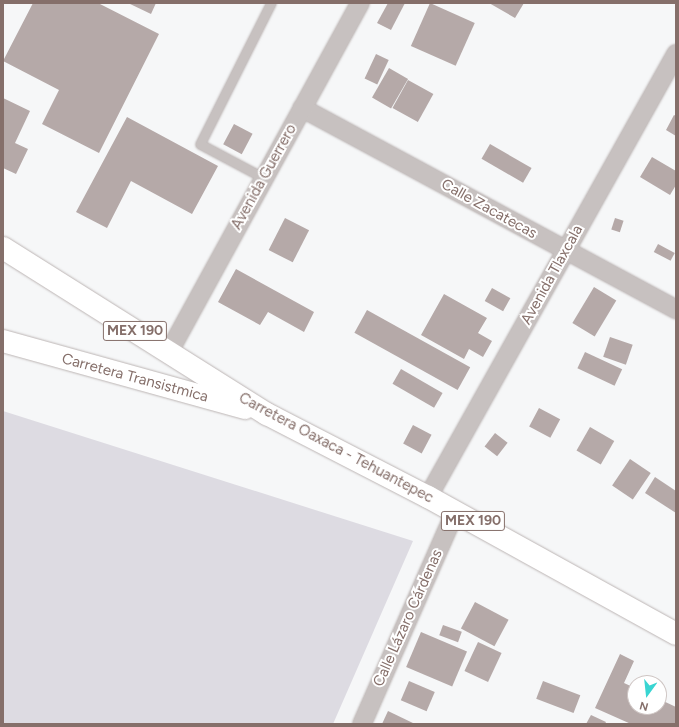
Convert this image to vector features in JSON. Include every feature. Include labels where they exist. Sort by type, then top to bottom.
[{"type":"main road","name":"Carretera Oaxaca - Tehuantepec","points":[[3,248],[267,414],[428,497],[676,634]]},
{"type":"main road","name":"Carretera Transistmica","points":[[3,342],[267,414]]},
{"type":"street","name":"Avenida Guerrero","points":[[169,352],[360,3]]},
{"type":"street","name":"Avenida Tlaxcala","points":[[428,497],[676,54]]},
{"type":"street","name":"Calle Zacatecas","points":[[302,108],[676,309]]},
{"type":"street","name":"Calle Lázaro Cárdenas","points":[[362,724],[455,512]]},
{"type":"lane","points":[[264,178],[200,144],[271,3]]},
{"type":"shaded area","points":[[3,411],[413,541],[333,724],[3,724]]},
{"type":"building","points":[[33,3],[98,3],[159,34],[99,153],[42,124],[59,90],[3,61]]},
{"type":"building","points":[[128,3],[156,3],[151,14]]},
{"type":"building","points":[[388,3],[405,3],[391,30],[377,23]]},
{"type":"building","points":[[430,3],[475,23],[456,66],[411,46]]},
{"type":"building","points":[[489,3],[524,3],[515,18]]},
{"type":"building","points":[[376,54],[389,60],[377,84],[365,78]]},
{"type":"building","points":[[389,68],[408,79],[391,108],[372,97]]},
{"type":"building","points":[[408,80],[433,94],[418,122],[392,108]]},
{"type":"building","points":[[3,98],[30,111],[15,143],[28,149],[16,174],[3,168]]},
{"type":"building","points":[[674,115],[676,116],[676,136],[666,130]]},
{"type":"building","points":[[127,117],[218,166],[192,214],[131,181],[107,228],[76,212]]},
{"type":"building","points":[[234,124],[253,134],[242,154],[223,144]]},
{"type":"building","points":[[490,144],[532,168],[523,183],[482,159]]},
{"type":"building","points":[[652,157],[676,171],[676,185],[670,195],[640,177]]},
{"type":"building","points":[[285,218],[309,230],[293,262],[269,250]]},
{"type":"building","points":[[615,218],[624,221],[620,232],[611,229]]},
{"type":"building","points":[[658,244],[675,253],[671,261],[654,252]]},
{"type":"building","points":[[236,269],[314,312],[304,332],[268,312],[260,325],[218,302]]},
{"type":"building","points":[[594,287],[616,300],[595,336],[572,323]]},
{"type":"building","points":[[492,288],[510,298],[503,311],[485,301]]},
{"type":"building","points":[[444,294],[487,318],[478,333],[492,341],[483,357],[469,349],[464,359],[421,335]]},
{"type":"building","points":[[367,310],[470,367],[458,390],[354,333]]},
{"type":"building","points":[[610,337],[633,345],[626,365],[603,357]]},
{"type":"building","points":[[585,352],[622,369],[615,386],[577,368]]},
{"type":"building","points":[[401,369],[443,393],[434,408],[392,384]]},
{"type":"building","points":[[539,408],[560,419],[550,438],[529,427]]},
{"type":"building","points":[[413,425],[432,435],[422,453],[403,444]]},
{"type":"building","points":[[590,427],[614,441],[601,464],[576,450]]},
{"type":"building","points":[[495,433],[508,443],[497,456],[485,446]]},
{"type":"building","points":[[630,459],[651,473],[633,500],[612,486]]},
{"type":"building","points":[[655,477],[676,491],[676,513],[645,493]]},
{"type":"building","points":[[475,602],[509,620],[494,646],[461,628]]},
{"type":"building","points":[[443,625],[462,632],[458,642],[439,635]]},
{"type":"building","points":[[421,632],[467,652],[452,687],[406,667]]},
{"type":"building","points":[[478,642],[502,653],[488,682],[464,671]]},
{"type":"building","points":[[620,654],[634,661],[624,683],[627,684],[627,715],[667,715],[667,703],[676,707],[676,724],[631,724],[595,708]]},
{"type":"building","points":[[409,681],[435,692],[427,711],[401,700]]},
{"type":"building","points":[[543,681],[580,695],[574,713],[536,699]]},
{"type":"building","points":[[388,711],[415,724],[382,724]]},
{"type":"building","points":[[591,715],[606,722],[605,724],[586,724]]}]
